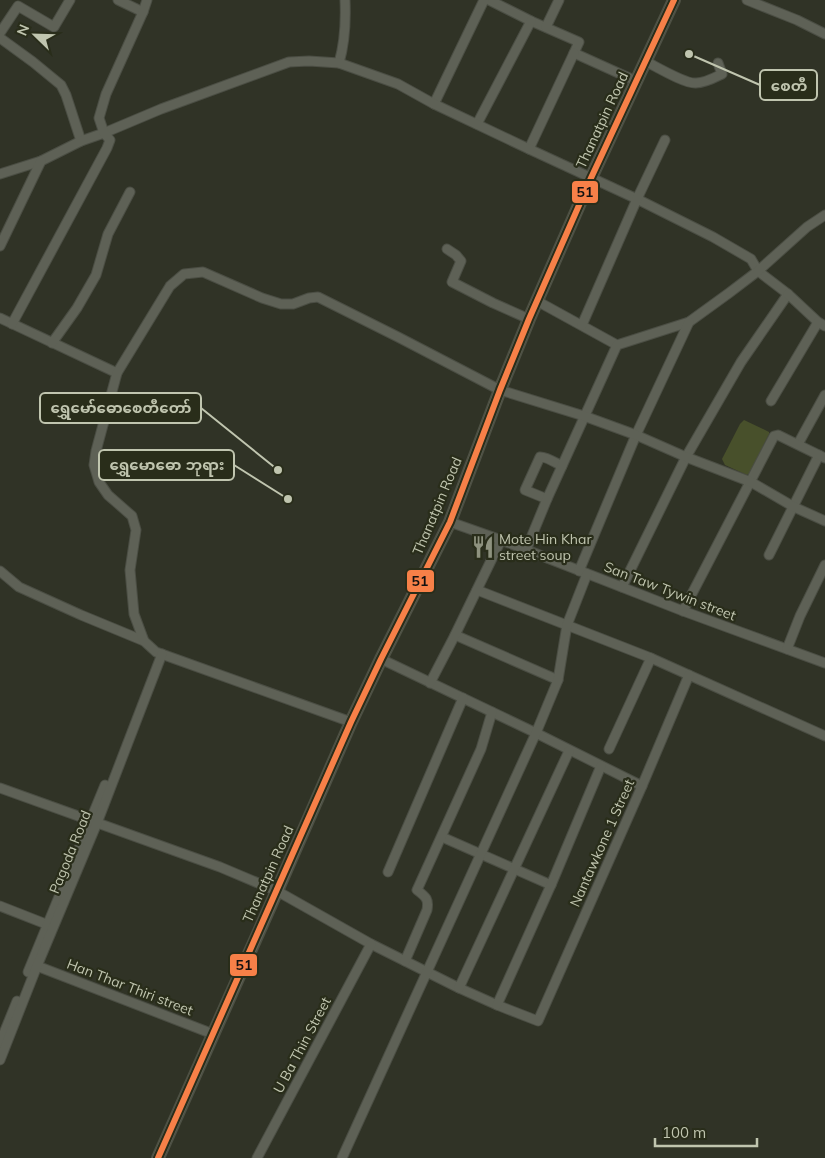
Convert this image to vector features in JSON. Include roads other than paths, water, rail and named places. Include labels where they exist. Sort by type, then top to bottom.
[{"type":"main road","name":"Thanatpin Road","points":[[158,1158],[350,722],[450,522],[529,319],[591,178],[674,0]]},
{"type":"street","points":[[0,33],[18,6],[54,27],[70,0]]},
{"type":"street","points":[[118,0],[143,12]]},
{"type":"street","points":[[12,324],[107,148],[110,140],[104,133],[99,118],[106,94],[148,0]]},
{"type":"street","points":[[339,63],[344,46],[345,0]]},
{"type":"street","points":[[434,104],[484,0]]},
{"type":"street","points":[[489,0],[579,42],[529,149]]},
{"type":"street","points":[[546,27],[559,0]]},
{"type":"street","points":[[747,0],[797,20],[825,34]]},
{"type":"street","points":[[477,124],[531,21]]},
{"type":"street","points":[[0,38],[47,72],[61,85],[81,141]]},
{"type":"street","points":[[574,53],[636,81]]},
{"type":"street","points":[[0,174],[41,161],[81,141],[161,109],[290,62],[309,60],[339,63],[398,84],[434,104],[637,199],[713,237],[751,259],[758,271],[822,324],[771,401]]},
{"type":"street","points":[[645,61],[695,84],[722,74],[718,63]]},
{"type":"street","points":[[582,325],[665,140]]},
{"type":"street","points":[[0,246],[41,161]]},
{"type":"street","points":[[52,342],[77,308],[96,275],[108,234],[130,192]]},
{"type":"street","points":[[526,550],[617,345],[689,322],[758,271],[807,226],[825,215]]},
{"type":"street","points":[[447,249],[461,261],[452,282],[529,319]]},
{"type":"street","points":[[144,641],[134,614],[130,570],[136,530],[132,516],[108,495],[99,482],[94,465],[117,373],[170,286],[184,274],[203,272],[262,298],[281,304],[293,304],[318,297],[500,390],[584,416],[636,435],[751,482],[794,507],[825,521]]},
{"type":"street","points":[[622,588],[686,457],[741,362],[788,294]]},
{"type":"street","points":[[537,301],[617,345]]},
{"type":"street","points":[[0,318],[117,373]]},
{"type":"street","points":[[342,1158],[536,733],[558,680],[567,624],[583,572],[636,435],[689,322]]},
{"type":"street","points":[[798,444],[825,394]]},
{"type":"street","points":[[683,611],[774,436],[778,435],[822,456],[769,555]]},
{"type":"street","points":[[547,499],[524,490],[540,457],[544,457],[562,466]]},
{"type":"street","name":"San Taw Tywin street","points":[[450,522],[825,663]]},
{"type":"street","points":[[430,683],[501,540]]},
{"type":"street","points":[[787,649],[800,616],[825,564]]},
{"type":"street","points":[[0,571],[19,587],[144,641],[159,653],[350,722]]},
{"type":"street","points":[[477,590],[652,658],[825,736]]},
{"type":"street","points":[[455,635],[558,680]]},
{"type":"street","name":"Pagoda Road","points":[[0,1060],[11,1024],[94,822],[159,653]]},
{"type":"street","points":[[609,749],[652,658]]},
{"type":"street","points":[[381,659],[642,786]]},
{"type":"street","name":"Nantawkone 1 Street","points":[[497,1005],[538,1021],[689,675]]},
{"type":"street","points":[[388,872],[463,698]]},
{"type":"street","points":[[405,961],[428,902],[426,897],[417,890],[481,748],[492,712]]},
{"type":"street","points":[[460,988],[569,751]]},
{"type":"street","points":[[0,788],[220,867],[277,891],[371,944],[497,1005],[551,885],[601,766]]},
{"type":"street","points":[[442,837],[551,885]]},
{"type":"street","points":[[0,906],[51,925]]},
{"type":"street","name":"Pagoda Road","points":[[0,1043],[11,1024],[37,966],[51,925]]},
{"type":"street","name":"U Ba Thin Street","points":[[257,1158],[371,944]]},
{"type":"street","name":"Han Thar Thiri street","points":[[37,966],[212,1034]]},
{"type":"place","name":"စေတီ","points":[[689,54]]},
{"type":"place","name":"ရွှေမော်ဓောစေတီတော်","points":[[278,470]]},
{"type":"place","name":"ရွှေမောဓော ဘုရား","points":[[288,499]]},
{"type":"place","name":"Mote Hin Khar street soup","points":[[483,547]]}]
